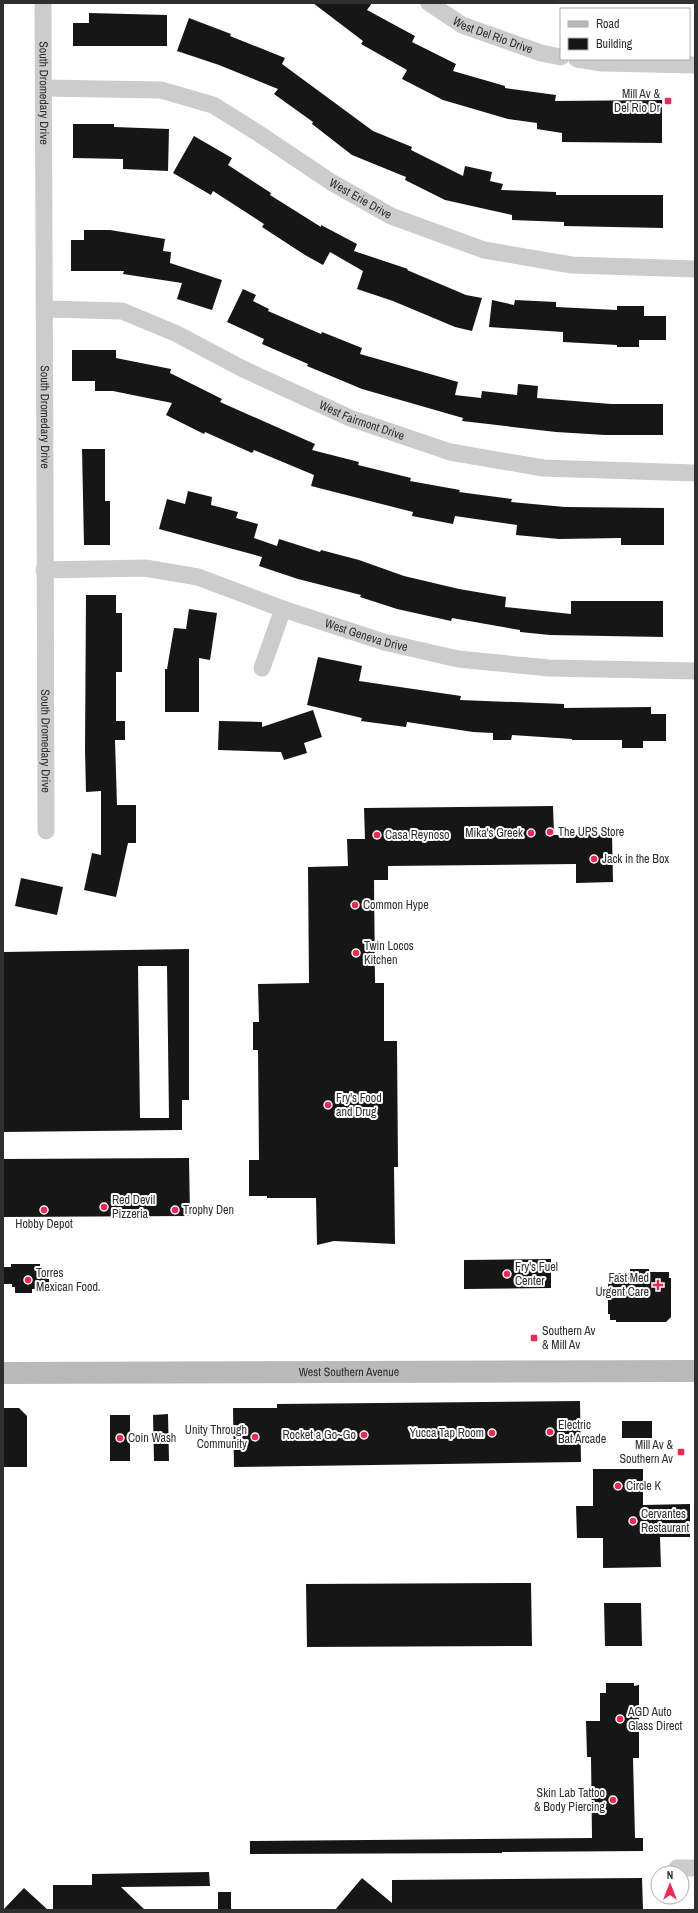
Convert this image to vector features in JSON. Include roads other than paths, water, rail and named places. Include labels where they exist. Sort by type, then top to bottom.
[{"type":"main road","name":"West Southern Avenue","points":[[3,1373],[695,1371]]},
{"type":"street","name":"South Dromedary Drive","points":[[43,3],[46,309],[44,570],[46,831]]},
{"type":"street","name":"West Del Rio Drive","points":[[429,3],[462,25],[541,54],[560,57]]},
{"type":"street","points":[[582,60],[602,63],[695,65]]},
{"type":"street","name":"West Erie Drive","points":[[44,88],[162,90],[213,105],[258,133],[330,182],[391,216],[484,250],[572,265],[695,269]]},
{"type":"street","name":"West Fairmont Drive","points":[[46,309],[122,311],[175,333],[243,369],[350,418],[450,452],[543,468],[695,473]]},
{"type":"street","name":"West Geneva Drive","points":[[44,570],[145,568],[198,577],[283,609],[384,642],[458,659],[549,668],[695,671]]},
{"type":"street","points":[[262,668],[283,609]]},
{"type":"place","name":"Mill Av & Del Rio Dr","points":[[668,101]]},
{"type":"place","name":"The UPS Store","points":[[550,832]]},
{"type":"place","name":"Mika's Greek","points":[[531,833]]},
{"type":"place","name":"Casa Reynoso","points":[[377,835]]},
{"type":"place","name":"Jack in the Box","points":[[594,859]]},
{"type":"place","name":"Common Hype","points":[[355,905]]},
{"type":"place","name":"Twin Locos Kitchen","points":[[356,953]]},
{"type":"place","name":"Fry's Food and Drug","points":[[328,1105]]},
{"type":"place","name":"Red Devil Pizzeria","points":[[104,1207]]},
{"type":"place","name":"Hobby Depot","points":[[44,1210]]},
{"type":"place","name":"Trophy Den","points":[[175,1210]]},
{"type":"place","name":"Fry's Fuel Center","points":[[507,1274]]},
{"type":"place","name":"Torres Mexican Food.","points":[[28,1280]]},
{"type":"place","name":"Fast Med Urgent Care","points":[[658,1285]]},
{"type":"place","name":"Southern Av & Mill Av","points":[[534,1338]]},
{"type":"place","name":"Electric Bat Arcade","points":[[550,1432]]},
{"type":"place","name":"Yucca Tap Room","points":[[492,1433]]},
{"type":"place","name":"Rocket a Go~Go","points":[[364,1435]]},
{"type":"place","name":"Unity Through Community","points":[[255,1437]]},
{"type":"place","name":"Coin Wash","points":[[120,1438]]},
{"type":"place","name":"Mill Av & Southern Av","points":[[681,1452]]},
{"type":"place","name":"Circle K","points":[[618,1486]]},
{"type":"place","name":"Cervantes Restaurant","points":[[633,1521]]},
{"type":"place","name":"AGD Auto Glass Direct","points":[[620,1719]]},
{"type":"place","name":"Skin Lab Tattoo & Body Piercing","points":[[613,1800]]}]
